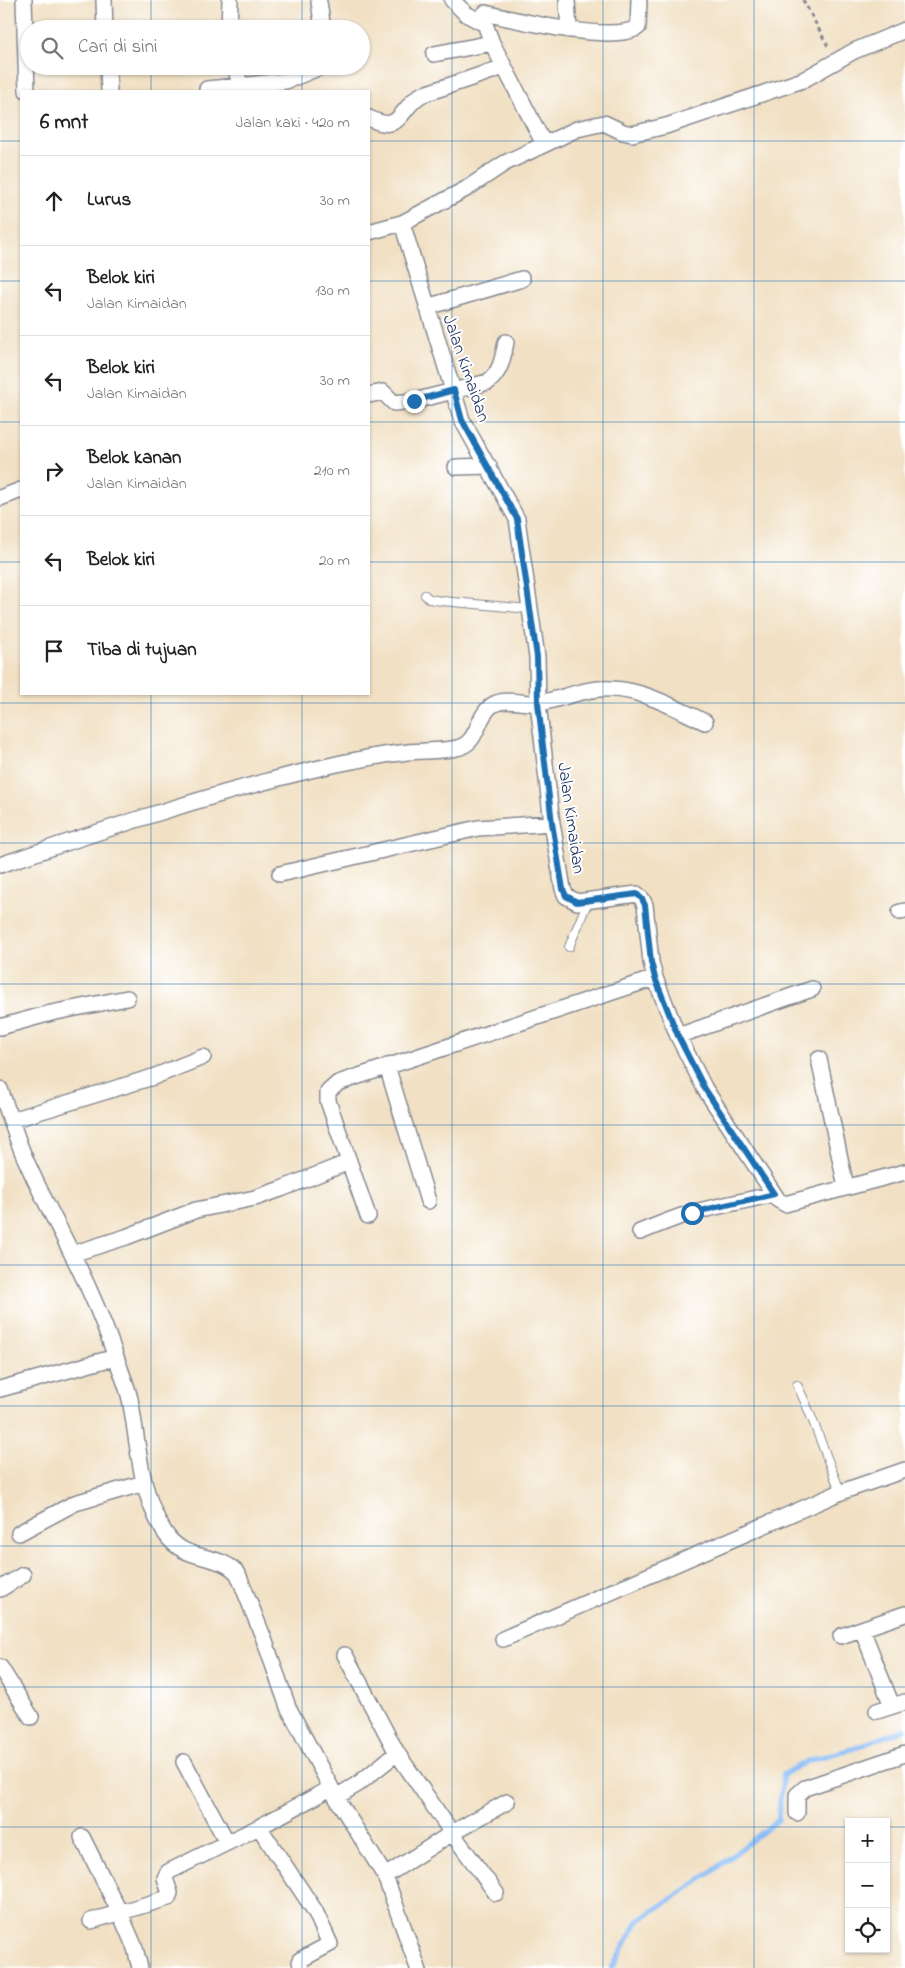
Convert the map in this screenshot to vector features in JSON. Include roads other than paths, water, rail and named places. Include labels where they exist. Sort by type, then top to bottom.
[{"type":"street","points":[[24,0],[25,20]]},
{"type":"street","points":[[104,0],[105,20]]},
{"type":"street","points":[[229,20],[230,0]]},
{"type":"street","points":[[452,0],[466,14],[485,12],[569,30],[629,32],[638,27],[640,21],[639,0]]},
{"type":"street","points":[[567,0],[569,30]]},
{"type":"street","points":[[319,2],[322,20]]},
{"type":"street","points":[[485,12],[492,43],[544,144]]},
{"type":"street","points":[[370,232],[402,223],[466,189],[505,163],[577,129],[604,123],[632,134],[666,126],[802,80],[854,51],[905,30]]},
{"type":"street","points":[[434,54],[492,43]]},
{"type":"street","points":[[370,119],[380,124],[392,122],[399,119],[414,99],[421,95],[504,67]]},
{"type":"street","points":[[27,75],[28,90]]},
{"type":"street","points":[[108,75],[109,90]]},
{"type":"street","points":[[237,75],[240,85]]},
{"type":"street","points":[[207,89],[240,85],[288,86],[307,75]]},
{"type":"street","name":"Jalan Kimaidan","points":[[402,223],[462,420],[517,519],[537,657],[538,703],[552,823],[563,889],[566,896],[577,902],[631,894],[637,894],[642,899],[645,905],[651,962],[655,978],[678,1036],[705,1089],[774,1194]]},
{"type":"street","points":[[427,307],[522,279]]},
{"type":"street","points":[[370,395],[383,392],[394,403],[414,401],[488,382],[494,378],[500,368],[506,342]]},
{"type":"street","points":[[456,467],[489,466]]},
{"type":"street","points":[[1,496],[20,490]]},
{"type":"street","points":[[0,865],[234,791],[337,764],[401,752],[458,748],[468,743],[491,706],[501,701],[538,703],[592,690],[619,688],[645,694],[705,722]]},
{"type":"street","points":[[280,874],[478,828],[552,823]]},
{"type":"street","points":[[368,1216],[328,1100],[328,1092],[338,1083],[655,978]]},
{"type":"street","points":[[678,1036],[812,989]]},
{"type":"street","points":[[0,1027],[51,1013],[127,998]]},
{"type":"street","points":[[12,1120],[153,1077],[203,1058]]},
{"type":"street","points":[[819,1060],[846,1187]]},
{"type":"street","points":[[387,1066],[428,1201]]},
{"type":"street","points":[[0,1089],[20,1146],[98,1308],[116,1357],[129,1397],[144,1482],[152,1509],[166,1535],[177,1547],[194,1556],[224,1562],[238,1574],[288,1707],[334,1792],[385,1876],[418,1968]]},
{"type":"street","points":[[72,1254],[126,1237],[196,1210],[255,1198],[349,1162]]},
{"type":"street","points":[[640,1232],[692,1213],[722,1205],[734,1204],[774,1194],[778,1200],[786,1204],[905,1172]]},
{"type":"street","points":[[0,1389],[116,1357]]},
{"type":"street","points":[[503,1640],[841,1492],[905,1470]]},
{"type":"street","points":[[20,1533],[75,1503],[144,1482]]},
{"type":"street","points":[[0,1589],[23,1575]]},
{"type":"street","points":[[841,1636],[905,1614]]},
{"type":"street","points":[[862,1629],[899,1704],[877,1711]]},
{"type":"street","points":[[345,1655],[397,1753],[496,1893]]},
{"type":"street","points":[[0,1667],[31,1717]]},
{"type":"street","points":[[90,1921],[168,1898],[170,1894],[165,1878],[168,1872],[334,1792],[358,1784],[397,1753]]},
{"type":"street","points":[[797,1813],[797,1795],[805,1788],[905,1754]]},
{"type":"street","points":[[184,1762],[227,1842]]},
{"type":"street","points":[[385,1876],[452,1833],[506,1802]]},
{"type":"street","points":[[259,1827],[315,1910],[330,1944],[300,1960],[301,1968]]},
{"type":"street","points":[[82,1837],[120,1913],[135,1948],[140,1968]]},
{"type":"lane","points":[[425,595],[429,599],[442,601],[530,610]]},
{"type":"lane","points":[[569,947],[588,901]]},
{"type":"lane","points":[[797,1386],[841,1492]]},
{"type":"waterway","points":[[612,1968],[638,1921],[706,1876],[778,1820],[783,1775],[807,1761],[855,1748],[905,1729]]}]
